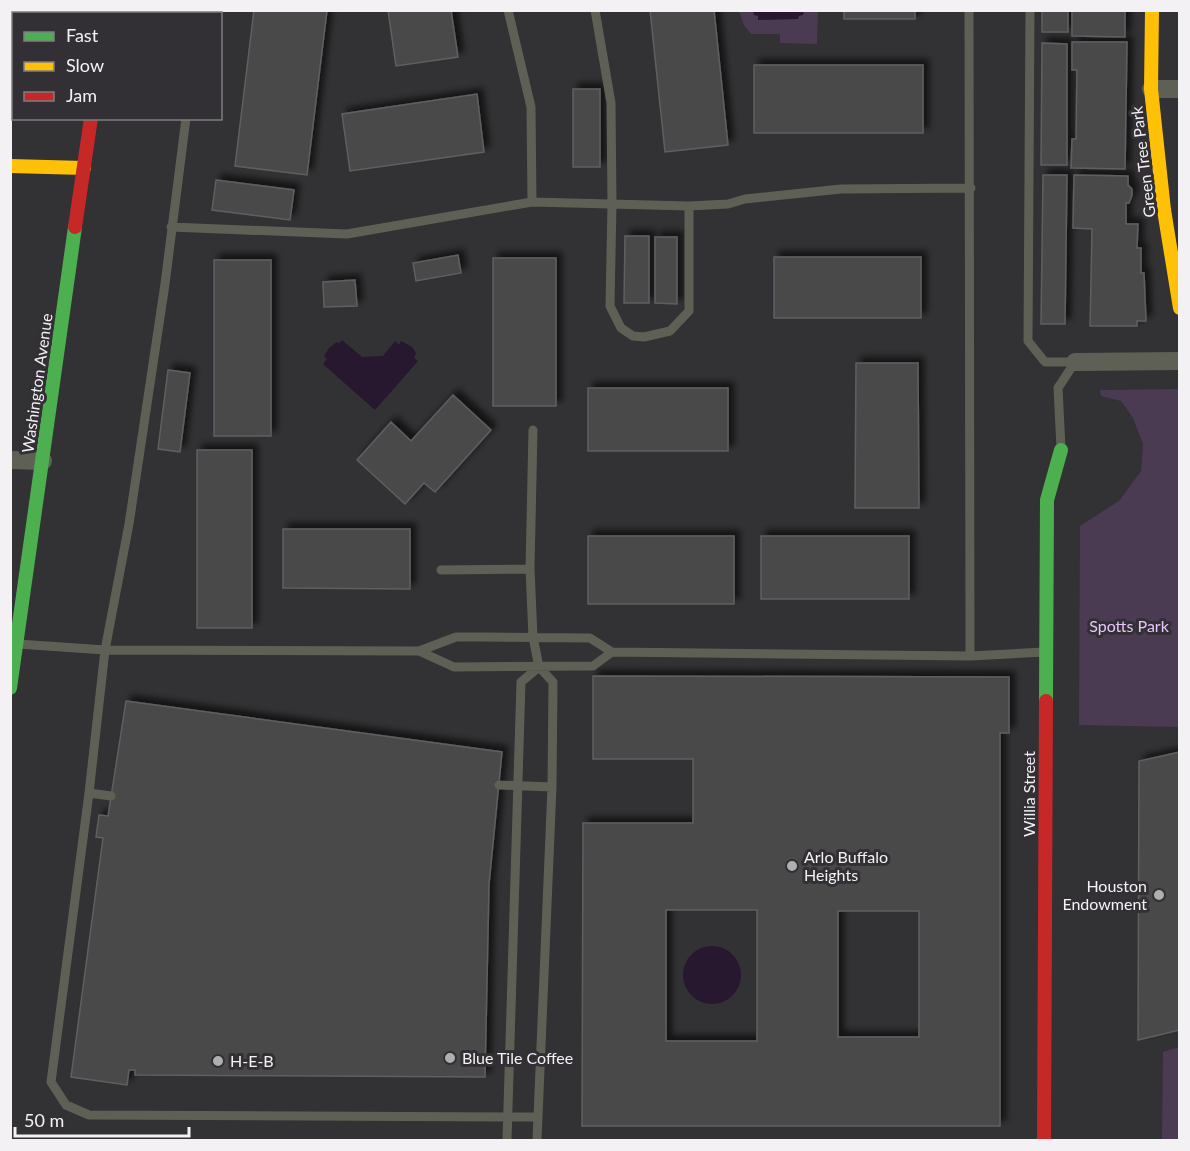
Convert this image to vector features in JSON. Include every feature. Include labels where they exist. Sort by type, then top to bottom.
[{"type":"street","name":"Green Tree Park","points":[[1152,10],[1151,89],[1179,308]]},
{"type":"street","points":[[1151,89],[1179,90]]},
{"type":"street","name":"Washington Avenue","points":[[10,688],[91,120]]},
{"type":"street","points":[[10,166],[84,168]]},
{"type":"street","points":[[1075,362],[1179,361]]},
{"type":"street","name":"Willia Street","points":[[1044,1140],[1047,500],[1061,450]]},
{"type":"street","points":[[10,460],[43,461]]},
{"type":"lane","points":[[10,16],[11,10]]},
{"type":"lane","points":[[508,10],[531,106],[532,202]]},
{"type":"lane","points":[[595,10],[611,103],[610,306],[621,328],[633,336],[644,337],[670,331],[689,311],[689,206]]},
{"type":"lane","points":[[969,10],[970,656]]},
{"type":"lane","points":[[1030,10],[1028,341],[1045,362],[1075,362]]},
{"type":"lane","points":[[186,120],[165,284],[131,513],[105,650],[89,793],[51,1082],[66,1105],[89,1115],[538,1117]]},
{"type":"lane","points":[[171,227],[347,234],[532,202],[689,206],[728,204],[840,189],[971,188]]},
{"type":"lane","points":[[1061,450],[1058,388],[1075,362]]},
{"type":"lane","points":[[533,430],[530,569],[533,638],[539,667],[553,682],[552,787],[537,1140]]},
{"type":"lane","points":[[441,570],[530,569]]},
{"type":"lane","points":[[17,644],[105,650],[419,651],[456,637],[590,638],[612,652],[970,656],[1047,652]]},
{"type":"lane","points":[[419,651],[454,667],[593,666],[612,652]]},
{"type":"lane","points":[[507,1140],[521,682],[539,667]]},
{"type":"lane","points":[[499,785],[552,787]]},
{"type":"lane","points":[[89,793],[111,796]]},
{"type":"green space","points":[[739,11],[818,11],[817,44],[780,43],[780,34],[751,34],[744,25]]},
{"type":"green space","name":"Spotts Park","points":[[1179,389],[1179,727],[1079,725],[1080,526],[1119,501],[1141,471],[1143,444],[1133,418],[1121,401],[1101,396],[1100,390]]},
{"type":"green space","points":[[1179,1047],[1179,1140],[1162,1140],[1163,1052]]},
{"type":"shaded area","points":[[753,10],[804,11],[798,19],[758,20]]},
{"type":"shaded area","points":[[342,340],[362,357],[383,356],[395,341],[399,345],[401,341],[412,347],[416,353],[414,358],[418,361],[375,410],[323,364],[327,359],[324,356],[329,348],[337,342],[339,344]]},
{"type":"shaded area","points":[[712,946],[723,948],[736,959],[741,975],[739,986],[728,999],[712,1004],[701,1002],[688,991],[683,975],[685,964],[696,951]]},
{"type":"building","points":[[254,10],[327,10],[307,175],[235,166]]},
{"type":"building","points":[[388,10],[451,10],[458,57],[396,66]]},
{"type":"building","points":[[650,10],[714,10],[728,145],[665,152]]},
{"type":"building","points":[[844,10],[915,10],[915,19],[844,19]]},
{"type":"building","points":[[1042,10],[1068,10],[1068,32],[1042,32]]},
{"type":"building","points":[[1072,10],[1125,10],[1125,37],[1072,36]]},
{"type":"building","points":[[1072,42],[1127,42],[1125,169],[1071,168],[1072,139],[1076,139],[1077,70],[1072,70]]},
{"type":"building","points":[[1042,43],[1067,44],[1067,165],[1041,165]]},
{"type":"building","points":[[754,65],[923,65],[923,133],[754,133]]},
{"type":"building","points":[[573,89],[600,89],[600,167],[573,167]]},
{"type":"building","points":[[477,94],[484,152],[350,171],[342,114]]},
{"type":"building","points":[[1043,175],[1067,175],[1065,324],[1041,324]]},
{"type":"building","points":[[1074,175],[1128,176],[1128,185],[1132,189],[1132,195],[1129,203],[1126,203],[1126,224],[1138,224],[1137,248],[1141,248],[1141,273],[1144,273],[1146,321],[1137,321],[1137,326],[1090,326],[1092,229],[1073,228]]},
{"type":"building","points":[[216,180],[294,190],[290,220],[212,210]]},
{"type":"building","points":[[625,236],[649,236],[649,303],[624,303]]},
{"type":"building","points":[[655,237],[677,237],[677,304],[655,303]]},
{"type":"building","points":[[458,255],[461,273],[416,281],[413,263]]},
{"type":"building","points":[[774,257],[921,257],[921,318],[774,318]]},
{"type":"building","points":[[493,258],[556,258],[556,406],[493,406]]},
{"type":"building","points":[[214,260],[271,260],[271,436],[214,436]]},
{"type":"building","points":[[355,280],[357,306],[324,307],[323,282]]},
{"type":"building","points":[[856,363],[918,363],[919,508],[855,508]]},
{"type":"building","points":[[168,370],[190,373],[180,452],[158,449]]},
{"type":"building","points":[[588,388],[728,388],[728,451],[588,451]]},
{"type":"building","points":[[453,395],[491,430],[435,492],[424,483],[405,504],[357,460],[391,422],[411,441]]},
{"type":"building","points":[[197,450],[252,450],[252,628],[197,628]]},
{"type":"building","points":[[283,529],[410,529],[410,589],[283,588]]},
{"type":"building","points":[[588,536],[734,536],[734,604],[588,604]]},
{"type":"building","points":[[761,536],[909,536],[909,599],[761,599]]},
{"type":"building","name":"Arlo Buffalo Heights","points":[[593,676],[1009,677],[1009,733],[1000,733],[1000,1126],[582,1126],[583,823],[693,823],[693,759],[593,759]],"holes":[[[666,910],[757,910],[757,1041],[666,1041]],[[838,911],[919,911],[919,1037],[838,1037]]]},
{"type":"building","points":[[126,701],[502,752],[489,884],[485,1077],[135,1075],[135,1070],[129,1070],[127,1085],[71,1077],[103,838],[96,837],[99,815],[108,816]]},
{"type":"building","name":"Houston Endowment","points":[[1180,752],[1180,1030],[1138,1040],[1139,761]]},
{"type":"traffic: fast","points":[[10,688],[75,227]]},
{"type":"traffic: fast","points":[[1046,701],[1047,500],[1061,450]]},
{"type":"traffic: slow","points":[[1152,10],[1151,89],[1164,210],[1180,308]]},
{"type":"traffic: slow","points":[[10,166],[84,168]]},
{"type":"traffic: jam","points":[[75,227],[91,120]]},
{"type":"traffic: jam","points":[[1044,1140],[1046,701]]},
{"type":"place","name":"Arlo Buffalo Heights","points":[[792,866]]},
{"type":"place","name":"Houston Endowment","points":[[1159,895]]},
{"type":"place","name":"Blue Tile Coffee","points":[[450,1058]]},
{"type":"place","name":"H-E-B","points":[[218,1061]]}]
